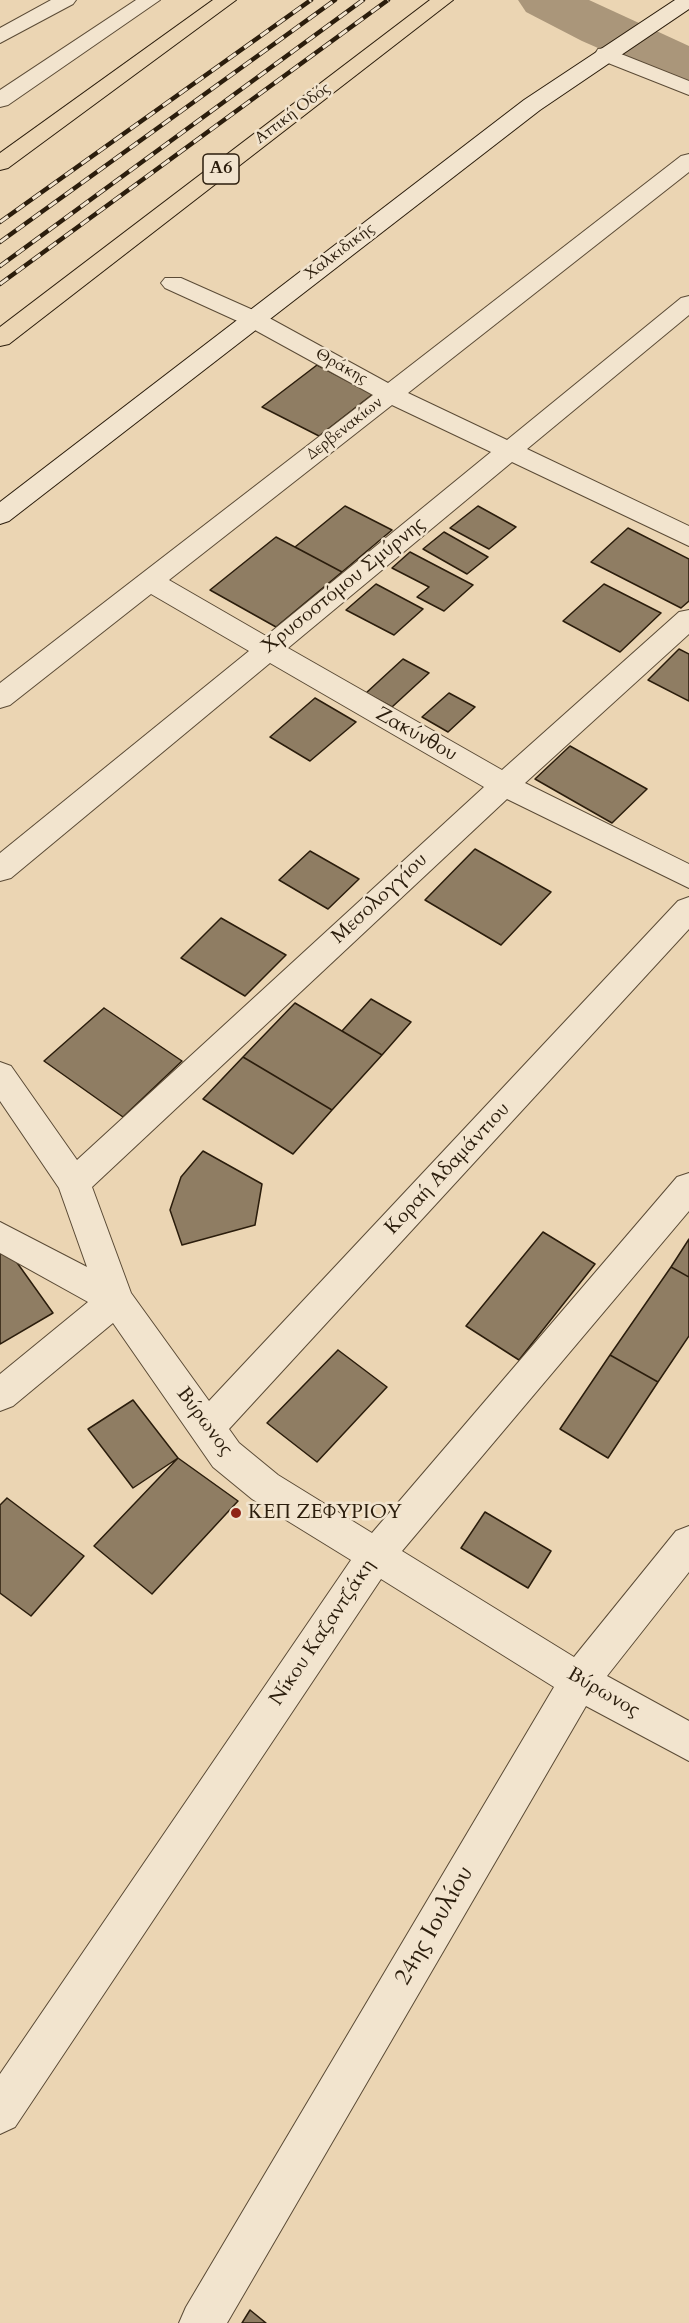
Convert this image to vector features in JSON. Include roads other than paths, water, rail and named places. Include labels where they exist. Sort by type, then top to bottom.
[{"type":"highway","points":[[0,163],[226,0]]},
{"type":"highway","name":"Αττική Οδός","points":[[0,339],[443,0]]},
{"type":"street","points":[[0,37],[66,0]]},
{"type":"street","points":[[0,100],[150,0]]},
{"type":"street","name":"Χαλκιδικής","points":[[0,515],[532,105],[689,0]]},
{"type":"street","points":[[613,49],[689,89]]},
{"type":"street","name":"Δερβενακίων","points":[[0,698],[689,160]]},
{"type":"street","name":"Θράκης","points":[[173,283],[253,319],[390,394],[689,537]]},
{"type":"street","name":"Χρυσοστόμου Σμύρνης","points":[[0,870],[689,303]]},
{"type":"street","name":"Ζακύνθου","points":[[149,581],[504,785],[689,877]]},
{"type":"street","name":"Μεσολογγίου","points":[[74,1183],[504,785],[689,619]]},
{"type":"street","name":"Κοραή Αδαμάντιου","points":[[206,1429],[689,909]]},
{"type":"street","name":"Βύρωνος","points":[[0,1075],[74,1183],[116,1300],[226,1455],[265,1487],[579,1681],[689,1742]]},
{"type":"street","name":"Νίκου Καζαντζάκη","points":[[0,2112],[376,1555],[689,1187]]},
{"type":"street","points":[[0,1236],[116,1300],[0,1395]]},
{"type":"street","name":"24ης Ιουλίου","points":[[202,2323],[579,1681],[689,1543]]},
{"type":"waterway","points":[[546,0],[602,29],[689,67]]},
{"type":"railway","points":[[0,222],[311,0]]},
{"type":"railway","points":[[0,242],[335,0]]},
{"type":"railway","points":[[0,266],[363,0]]},
{"type":"railway","points":[[0,284],[388,0]]},
{"type":"place","name":"ΚΕΠ ΖΕΦΥΡΙΟΥ","points":[[236,1513]]}]
